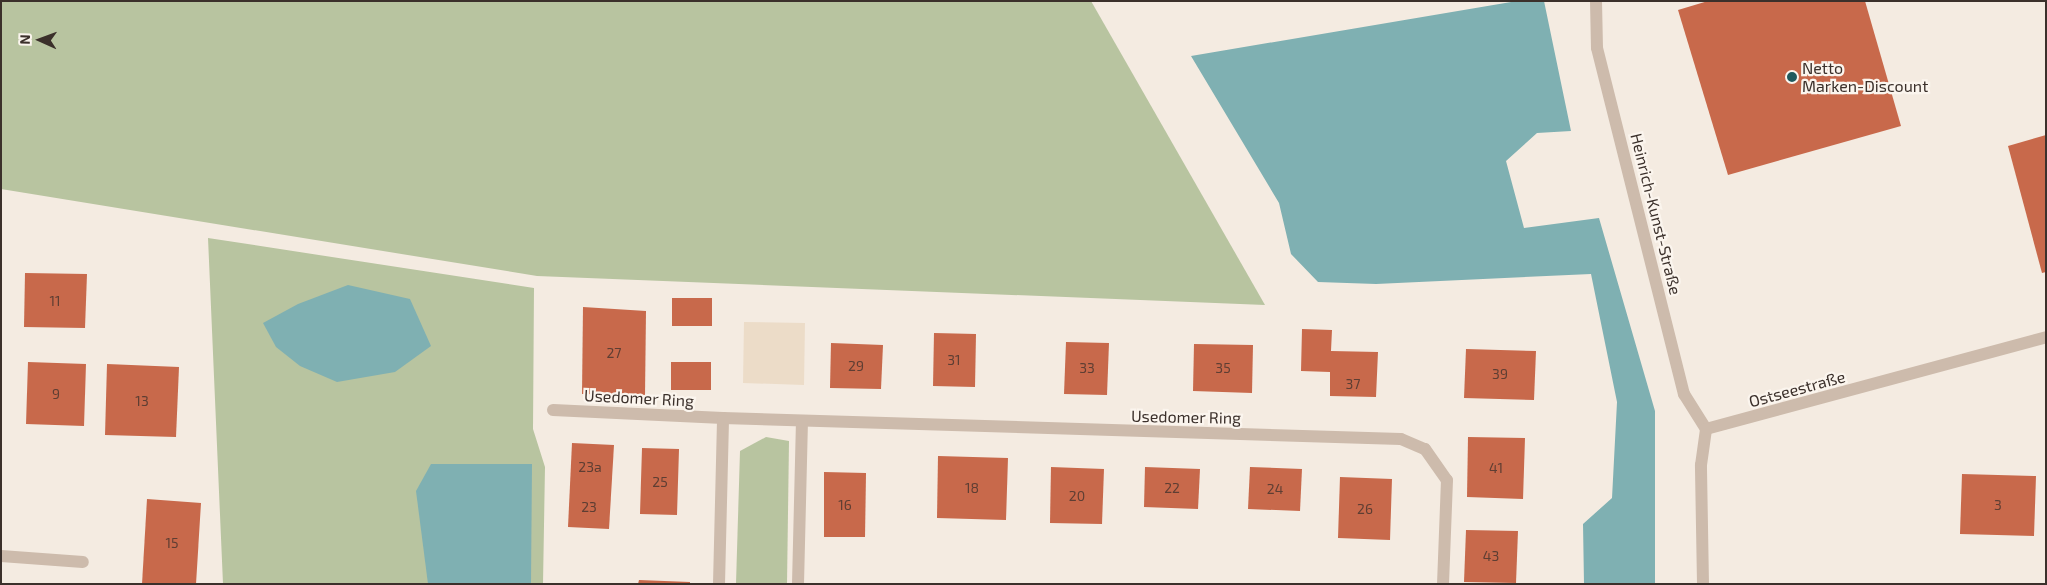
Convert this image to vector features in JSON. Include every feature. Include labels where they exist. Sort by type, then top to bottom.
[{"type":"street","name":"Heinrich-Kunst-Straße","points":[[1596,1],[1597,48],[1684,394],[1706,429]]},
{"type":"street","name":"Ostseestraße","points":[[1706,429],[2046,337]]},
{"type":"street","name":"Usedomer Ring","points":[[553,410],[802,423],[1401,439],[1426,449],[1447,480],[1443,584]]},
{"type":"street","points":[[719,584],[723,418]]},
{"type":"street","points":[[798,584],[802,423]]},
{"type":"street","points":[[1703,584],[1701,465],[1706,429]]},
{"type":"street","points":[[1,556],[83,562]]},
{"type":"green space","points":[[1,1],[1091,1],[1265,305],[537,276],[1,189]]},
{"type":"green space","points":[[208,238],[534,288],[533,429],[545,467],[543,584],[223,584]]},
{"type":"green space","points":[[766,437],[789,441],[787,584],[736,584],[740,451]]},
{"type":"shaded area","points":[[744,322],[805,323],[804,385],[743,383]]},
{"type":"water","points":[[1517,1],[1544,1],[1571,131],[1537,133],[1506,161],[1524,228],[1599,218],[1655,411],[1655,584],[1584,584],[1583,524],[1612,498],[1617,402],[1591,274],[1376,284],[1318,282],[1291,254],[1279,203],[1191,56]]},
{"type":"water","points":[[348,285],[410,299],[431,346],[395,372],[337,382],[300,366],[276,347],[263,323],[298,304]]},
{"type":"water","points":[[431,464],[532,464],[531,584],[428,584],[416,491]]},
{"type":"building","name":"Netto Marken-Discount","points":[[1708,1],[1865,1],[1901,126],[1728,175],[1678,10]]},
{"type":"building","points":[[2046,135],[2046,272],[2042,273],[2008,146]]},
{"type":"building","points":[[25,273],[87,274],[85,328],[24,327]]},
{"type":"building","points":[[672,298],[712,298],[712,326],[672,326]]},
{"type":"building","points":[[583,307],[646,311],[645,395],[582,394]]},
{"type":"building","points":[[1302,329],[1332,330],[1331,351],[1378,352],[1376,397],[1330,396],[1330,372],[1301,371]]},
{"type":"building","points":[[934,333],[976,334],[975,387],[933,386]]},
{"type":"building","points":[[1066,342],[1109,343],[1107,395],[1064,394]]},
{"type":"building","points":[[831,343],[883,345],[881,389],[830,388]]},
{"type":"building","points":[[1194,344],[1253,345],[1252,393],[1193,391]]},
{"type":"building","points":[[1466,349],[1536,351],[1534,400],[1464,398]]},
{"type":"building","points":[[28,362],[86,364],[84,426],[26,424]]},
{"type":"building","points":[[671,362],[711,362],[711,390],[671,390]]},
{"type":"building","points":[[107,364],[179,367],[176,437],[105,435]]},
{"type":"building","points":[[1468,437],[1525,438],[1523,499],[1467,497]]},
{"type":"building","points":[[572,443],[614,445],[609,529],[568,527]]},
{"type":"building","points":[[642,448],[679,449],[677,515],[640,514]]},
{"type":"building","points":[[938,456],[1008,458],[1006,520],[937,518]]},
{"type":"building","points":[[1051,467],[1104,469],[1102,524],[1050,523]]},
{"type":"building","points":[[1145,467],[1200,469],[1198,509],[1144,507]]},
{"type":"building","points":[[1250,467],[1302,469],[1300,511],[1248,509]]},
{"type":"building","points":[[824,472],[866,473],[865,537],[824,537]]},
{"type":"building","points":[[1962,474],[2036,476],[2034,536],[1960,534]]},
{"type":"building","points":[[1340,477],[1392,479],[1390,540],[1338,538]]},
{"type":"building","points":[[147,499],[201,503],[196,584],[142,584]]},
{"type":"building","points":[[1466,530],[1518,531],[1516,583],[1464,582]]},
{"type":"building","points":[[639,580],[690,582],[690,584],[638,584]]},
{"type":"place","name":"Netto Marken-Discount","points":[[1792,77]]}]
